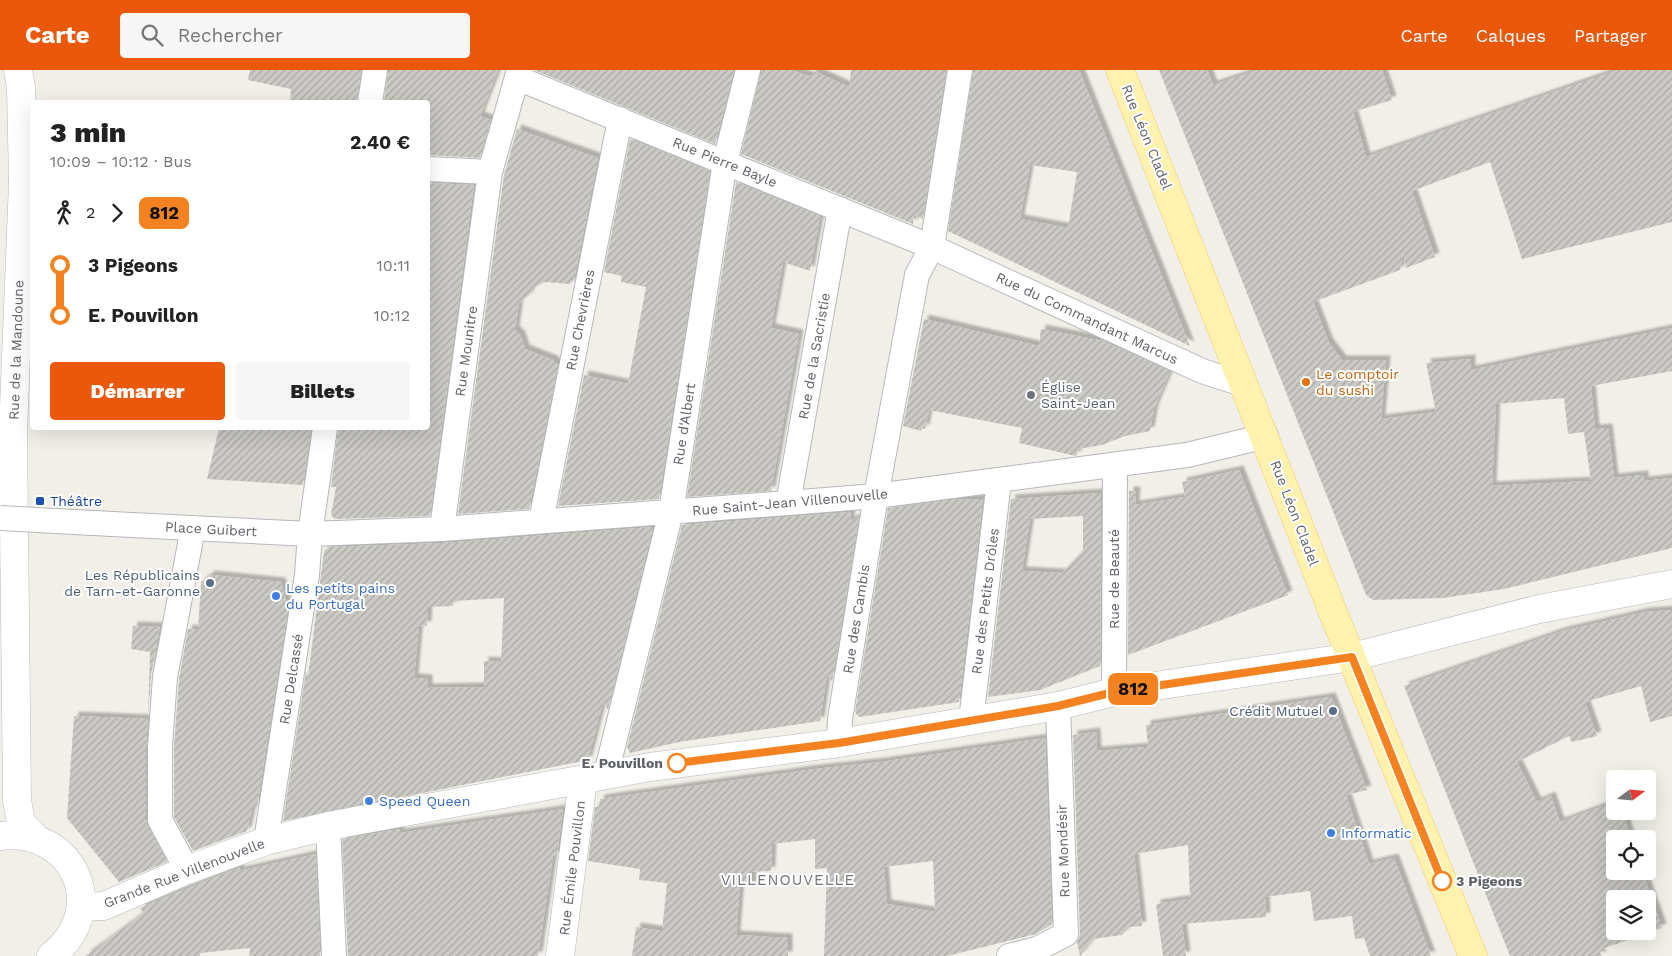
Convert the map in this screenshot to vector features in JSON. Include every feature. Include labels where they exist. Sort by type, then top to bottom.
[{"type":"main road","name":"Rue Léon Cladel","points":[[1120,70],[1352,657],[1473,956]]},
{"type":"street","name":"Rue de la Mandoune","points":[[0,617],[3,546],[12,480],[24,182],[21,88],[18,70]]},
{"type":"street","points":[[370,100],[375,70]]},
{"type":"street","name":"Rue d'Albert","points":[[594,777],[671,512],[726,162],[748,70]]},
{"type":"street","name":"Rue des Cambis","points":[[839,743],[840,719],[876,496],[918,276],[932,247],[960,70]]},
{"type":"street","name":"Rue Pierre Bayle","points":[[518,74],[620,119],[932,247]]},
{"type":"street","name":"Rue Mounitre","points":[[442,529],[490,172],[518,74]]},
{"type":"street","name":"Rue Chevrières","points":[[541,521],[620,119]]},
{"type":"street","points":[[430,169],[490,172]]},
{"type":"street","name":"Rue de la Sacristie","points":[[788,503],[840,210]]},
{"type":"street","name":"Rue du Commandant Marcus","points":[[932,247],[1202,371],[1245,385]]},
{"type":"street","name":"Rue Delcassé","points":[[266,841],[306,584],[310,534],[325,430]]},
{"type":"street","name":"Rue Saint-Jean Villenouvelle","points":[[310,534],[442,529],[876,496],[1187,455],[1266,436]]},
{"type":"street","name":"Rue de Beauté","points":[[1114,692],[1115,465]]},
{"type":"street","name":"Rue de la Mandoune","points":[[12,480],[16,545],[17,800],[21,822],[36,837]]},
{"type":"street","name":"Rue des Petits Drôles","points":[[970,721],[999,481]]},
{"type":"street","name":"Place Guibert","points":[[0,518],[310,534]]},
{"type":"street","points":[[187,870],[160,820],[160,746],[165,677],[193,528]]},
{"type":"street","name":"Grande Rue Villenouvelle","points":[[81,907],[104,906],[187,870],[266,841],[328,826],[594,777],[839,743],[1058,706],[1114,692],[1352,657],[1539,609],[1672,584]]},
{"type":"street","name":"Rue Mondésir","points":[[1009,956],[1038,953],[1066,934],[1058,706]]},
{"type":"street","name":"Rue Émile Pouvillon","points":[[560,956],[594,777]]},
{"type":"street","points":[[328,826],[334,956]]},
{"type":"street","points":[[0,836],[16,834],[36,837],[52,845],[65,857],[75,872],[80,889],[81,907],[76,928],[63,946],[51,956]]},
{"type":"building","points":[[250,70],[361,70],[357,100],[290,100],[291,89],[248,80]]},
{"type":"building","points":[[388,70],[498,70],[480,116],[491,120],[480,158],[430,155],[430,100],[384,100]]},
{"type":"building","points":[[534,70],[734,70],[715,144]]},
{"type":"building","points":[[761,70],[792,70],[811,77],[814,71],[849,87],[851,70],[946,70],[923,219],[914,215],[913,224],[741,154]]},
{"type":"building","points":[[973,70],[1079,70],[1190,346],[948,231]],"holes":[[[1030,165],[1077,172],[1068,228],[1020,219]]]},
{"type":"building","points":[[1159,70],[1207,70],[1213,85],[1258,70],[1382,70],[1392,100],[1353,112],[1366,157],[1618,70],[1672,70],[1672,222],[1522,259],[1490,162],[1412,191],[1435,257],[1406,268],[1403,252],[1400,270],[1313,302],[1329,343],[1342,360],[1386,360],[1381,419],[1436,412],[1426,363],[1471,359],[1471,370],[1672,328],[1672,371],[1591,386],[1595,429],[1608,428],[1614,478],[1644,475],[1644,481],[1672,478],[1672,548],[1504,589],[1443,598],[1373,600],[1366,595]],"holes":[[[1564,398],[1568,434],[1584,432],[1591,481],[1492,486],[1496,404]]]},
{"type":"building","points":[[517,129],[598,158],[574,280],[570,284],[545,282],[533,288],[528,296],[519,303],[515,330],[521,336],[525,349],[553,360],[558,365],[529,509],[458,514],[504,175]]},
{"type":"building","points":[[630,139],[710,171],[659,499],[558,506],[584,375],[628,384],[646,287],[621,282],[622,276],[604,272]]},
{"type":"building","points":[[736,182],[820,216],[810,271],[783,262],[771,328],[799,334],[771,491],[687,497]]},
{"type":"building","points":[[430,183],[474,185],[430,516],[335,519],[331,515],[336,487],[331,487],[338,430],[430,430]]},
{"type":"building","name":"Église Saint-Jean","points":[[924,319],[1039,346],[1041,329],[1103,341],[1170,371],[1154,409],[1150,431],[1125,436],[1102,445],[1079,449],[1076,456],[1019,443],[1022,428],[929,410],[925,429],[922,428],[921,431],[903,426]]},
{"type":"building","points":[[219,430],[311,430],[303,485],[207,479]]},
{"type":"building","points":[[1239,470],[1288,595],[1128,655],[1129,491],[1136,491],[1135,505],[1185,497],[1182,482]]},
{"type":"building","points":[[1101,493],[1100,666],[1040,690],[988,697],[1011,499]],"holes":[[[1083,516],[1083,551],[1062,573],[1022,571],[1030,519]]]},
{"type":"building","points":[[983,499],[959,702],[859,717],[855,712],[888,508],[950,500]]},
{"type":"building","points":[[851,512],[850,521],[859,517],[832,682],[827,674],[820,721],[679,742],[630,753],[627,747],[682,525]]},
{"type":"building","points":[[653,527],[608,710],[603,701],[588,760],[283,821],[306,671],[308,677],[324,551],[329,547],[443,543]],"holes":[[[504,598],[501,662],[484,661],[484,687],[428,688],[428,679],[414,678],[419,625],[427,626],[428,607],[453,606],[454,601]]]},
{"type":"building","points":[[211,575],[281,582],[288,608],[257,807],[253,804],[247,831],[193,851],[174,817],[174,746],[179,679],[188,629],[198,630],[201,582]]},
{"type":"building","points":[[1672,610],[1672,716],[1650,722],[1641,686],[1585,702],[1597,736],[1572,742],[1569,736],[1517,762],[1537,802],[1551,796],[1560,822],[1606,805],[1606,820],[1625,820],[1628,830],[1606,830],[1606,880],[1645,880],[1649,890],[1606,890],[1606,940],[1628,940],[1599,950],[1602,956],[1510,956],[1404,686],[1563,631],[1645,612]]},
{"type":"building","points":[[133,626],[160,627],[151,676],[148,717],[150,652],[131,649]]},
{"type":"building","points":[[1331,697],[1367,790],[1346,795],[1369,864],[1394,858],[1431,956],[1370,956],[1364,938],[1355,939],[1352,916],[1314,921],[1310,891],[1265,897],[1266,917],[1182,924],[1186,956],[1163,956],[1156,904],[1190,899],[1188,845],[1134,854],[1142,926],[1129,927],[1122,935],[1093,939],[1080,956],[1077,942],[1080,934],[1073,735],[1096,732],[1097,751],[1148,747],[1146,725]]},
{"type":"building","points":[[74,716],[148,719],[146,820],[167,862],[119,882],[67,818]]},
{"type":"building","points":[[1045,738],[1052,924],[1036,934],[947,956],[824,956],[827,868],[815,869],[815,839],[772,844],[771,871],[752,872],[752,887],[740,883],[736,935],[788,938],[788,956],[632,956],[636,927],[662,931],[667,883],[639,880],[640,869],[588,861],[595,807],[599,807],[600,799],[815,769],[881,762]],"holes":[[[933,861],[935,912],[887,904],[884,867]]]},
{"type":"building","points":[[563,809],[557,856],[553,856],[538,956],[348,956],[342,839],[399,829],[400,833]]},
{"type":"building","points":[[316,854],[320,956],[249,956],[250,948],[200,953],[200,956],[85,956],[144,913],[140,908],[240,867],[239,871]]},
{"type":"building","points":[[1656,911],[1662,928],[1656,930]]},
{"type":"bus line","name":"812","points":[[677,763],[839,743],[1058,706],[1114,692],[1352,657],[1442,881]]},
{"type":"place","name":"Le comptoir du sushi","points":[[1306,382]]},
{"type":"place","name":"Église Saint-Jean","points":[[1031,395]]},
{"type":"place","name":"Théâtre","points":[[40,501]]},
{"type":"place","name":"Les Républicains de Tarn-et-Garonne","points":[[210,583]]},
{"type":"place","name":"Les petits pains du Portugal","points":[[276,596]]},
{"type":"place","name":"Crédit Mutuel","points":[[1333,711]]},
{"type":"place","name":"E. Pouvillon","points":[[677,763]]},
{"type":"place","name":"Speed Queen","points":[[369,801]]},
{"type":"place","name":"Informatic","points":[[1331,833]]},
{"type":"place","name":"3 Pigeons","points":[[1442,881]]},
{"type":"district","name":"VILLENOUVELLE","points":[[788,880]]}]
